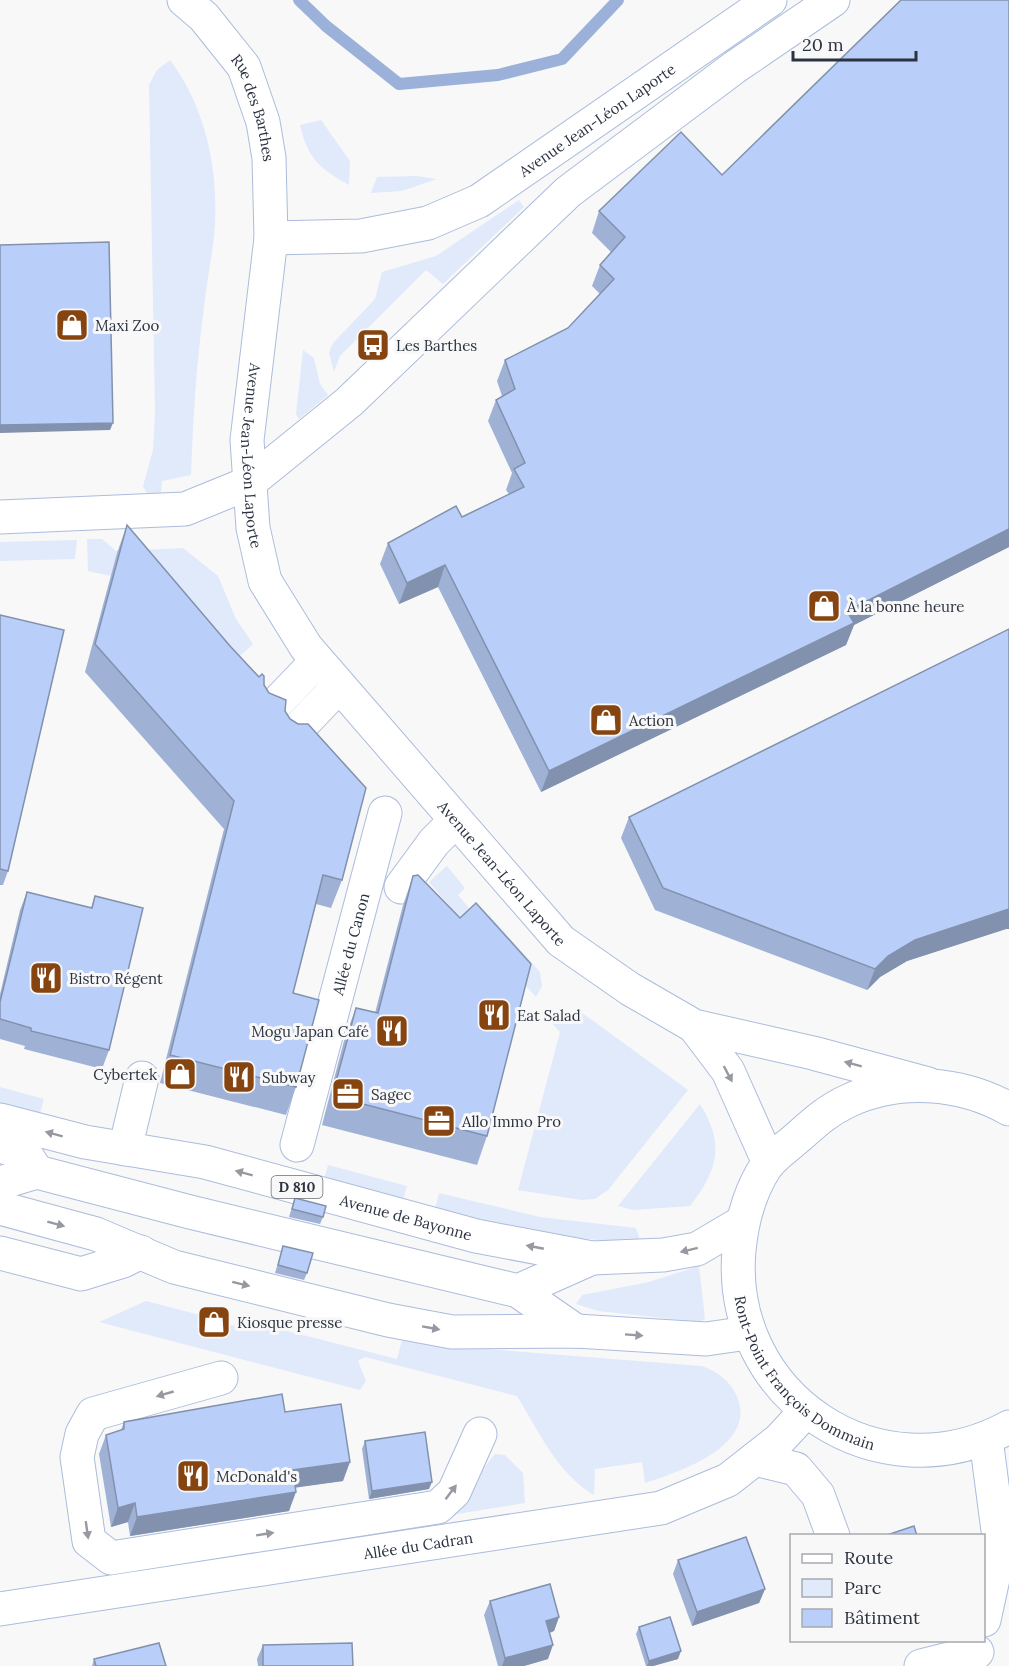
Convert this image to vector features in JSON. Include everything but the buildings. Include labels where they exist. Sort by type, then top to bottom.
[{"type":"street","name":"Rue des Barthes","points":[[184,0],[204,17],[244,67],[263,122],[269,158],[272,238]]},
{"type":"street","name":"Avenue Jean-Léon Laporte","points":[[770,0],[479,201],[428,224],[361,237],[272,238],[247,440],[253,528],[265,581],[306,647],[561,941],[630,989],[694,1026],[813,1053],[988,1098],[1009,1110]]},
{"type":"street","points":[[0,517],[185,508],[249,483],[349,402],[568,192],[735,67],[833,0]]},
{"type":"street","points":[[272,708],[317,661]]},
{"type":"street","points":[[293,734],[339,686]]},
{"type":"street","name":"Allée du Canon","points":[[297,1145],[385,813]]},
{"type":"street","points":[[401,887],[434,842],[455,821]]},
{"type":"street","name":"Avenue Jean-Léon Laporte","points":[[694,1026],[728,1071],[769,1163]]},
{"type":"street","points":[[125,1149],[142,1078]]},
{"type":"street","name":"Ront-Point François Dommain","points":[[929,1084],[870,1091],[828,1110],[769,1163],[757,1182],[741,1223],[736,1278],[748,1333],[772,1376],[806,1411],[847,1436],[892,1449],[940,1450],[998,1433]]},
{"type":"street","name":"Avenue de Bayonne","points":[[0,1120],[85,1142],[205,1162],[476,1236],[592,1258],[663,1255],[697,1249],[741,1223]]},
{"type":"street","points":[[0,1146],[25,1153],[37,1172]]},
{"type":"street","points":[[0,1183],[37,1172],[190,1212],[518,1291],[576,1331]]},
{"type":"street","points":[[0,1208],[96,1234],[174,1267],[399,1322],[452,1332],[576,1331],[706,1339],[748,1333]]},
{"type":"street","points":[[0,1253],[81,1274],[123,1261],[141,1252]]},
{"type":"street","points":[[518,1291],[592,1258]]},
{"type":"street","points":[[221,1378],[93,1414],[82,1434],[77,1457],[89,1541],[99,1551],[111,1558],[438,1507],[454,1492],[480,1434]]},
{"type":"street","name":"Allée du Cadran","points":[[0,1609],[661,1508],[728,1480],[779,1440],[806,1411]]},
{"type":"street","points":[[991,1600],[1000,1546],[998,1433]]},
{"type":"street","points":[[755,1459],[796,1469],[818,1495],[831,1534]]},
{"type":"street","points":[[921,1666],[976,1653]]},
{"type":"green space","points":[[170,60],[192,97],[207,138],[214,181],[215,224],[198,355],[191,475],[162,481],[161,493],[148,495],[143,486],[153,450],[155,414],[149,85],[157,70]]},
{"type":"green space","points":[[321,120],[350,161],[349,185],[322,168],[311,154],[303,137],[300,125]]},
{"type":"green space","points":[[416,176],[437,179],[402,191],[371,193],[377,177]]},
{"type":"green space","points":[[519,200],[524,207],[443,284],[426,270],[340,356],[334,372],[329,353],[333,343],[375,299],[382,272],[436,256]]},
{"type":"green space","points":[[303,350],[314,358],[320,384],[328,395],[299,419],[296,414]]},
{"type":"green space","points":[[87,539],[102,539],[116,551],[183,548],[218,576],[236,619],[253,644],[220,674],[115,562],[111,576],[88,571]]},
{"type":"green space","points":[[77,540],[75,559],[0,561],[0,542]]},
{"type":"green space","points":[[447,866],[465,888],[458,895],[481,922],[489,915],[540,972],[542,986],[536,997],[470,925],[467,927],[429,882]]},
{"type":"green space","points":[[558,1012],[581,1012],[688,1090],[608,1190],[595,1199],[581,1200],[518,1190],[560,1032],[549,1020]]},
{"type":"green space","points":[[0,1087],[44,1099],[39,1117],[0,1106]]},
{"type":"green space","points":[[700,1104],[713,1132],[715,1156],[707,1180],[690,1206],[633,1210],[618,1206]]},
{"type":"green space","points":[[328,1165],[407,1186],[403,1200],[324,1179]]},
{"type":"green space","points":[[439,1193],[540,1217],[636,1228],[641,1243],[563,1236],[460,1216],[435,1209]]},
{"type":"green space","points":[[699,1266],[705,1319],[700,1322],[598,1311],[576,1304],[582,1295],[649,1282]]},
{"type":"green space","points":[[146,1301],[200,1315],[197,1328],[225,1335],[228,1324],[254,1331],[256,1323],[397,1359],[403,1336],[461,1347],[702,1366],[714,1371],[732,1388],[738,1399],[740,1416],[735,1431],[725,1444],[711,1455],[676,1472],[645,1483],[642,1462],[595,1469],[594,1495],[581,1486],[559,1464],[517,1396],[365,1357],[358,1361],[366,1381],[360,1390],[99,1322]]},
{"type":"green space","points":[[495,1454],[505,1455],[523,1473],[525,1503],[444,1516]]},
{"type":"waterway","points":[[299,0],[326,26],[399,84],[498,75],[562,59],[618,0]]},
{"type":"place","name":"Maxi Zoo","points":[[72,325]]},
{"type":"place","name":"Les Barthes","points":[[373,345]]},
{"type":"place","name":"À la bonne heure","points":[[824,606]]},
{"type":"place","name":"Action","points":[[606,720]]},
{"type":"place","name":"Bistro Régent","points":[[46,978]]},
{"type":"place","name":"Eat Salad","points":[[494,1015]]},
{"type":"place","name":"Mogu Japan Café","points":[[392,1031]]},
{"type":"place","name":"Cybertek","points":[[180,1074]]},
{"type":"place","name":"Subway","points":[[239,1077]]},
{"type":"place","name":"Sagec","points":[[348,1094]]},
{"type":"place","name":"Allo Immo Pro","points":[[439,1121]]},
{"type":"place","name":"Kiosque presse","points":[[214,1322]]},
{"type":"place","name":"McDonald's","points":[[193,1476]]}]
